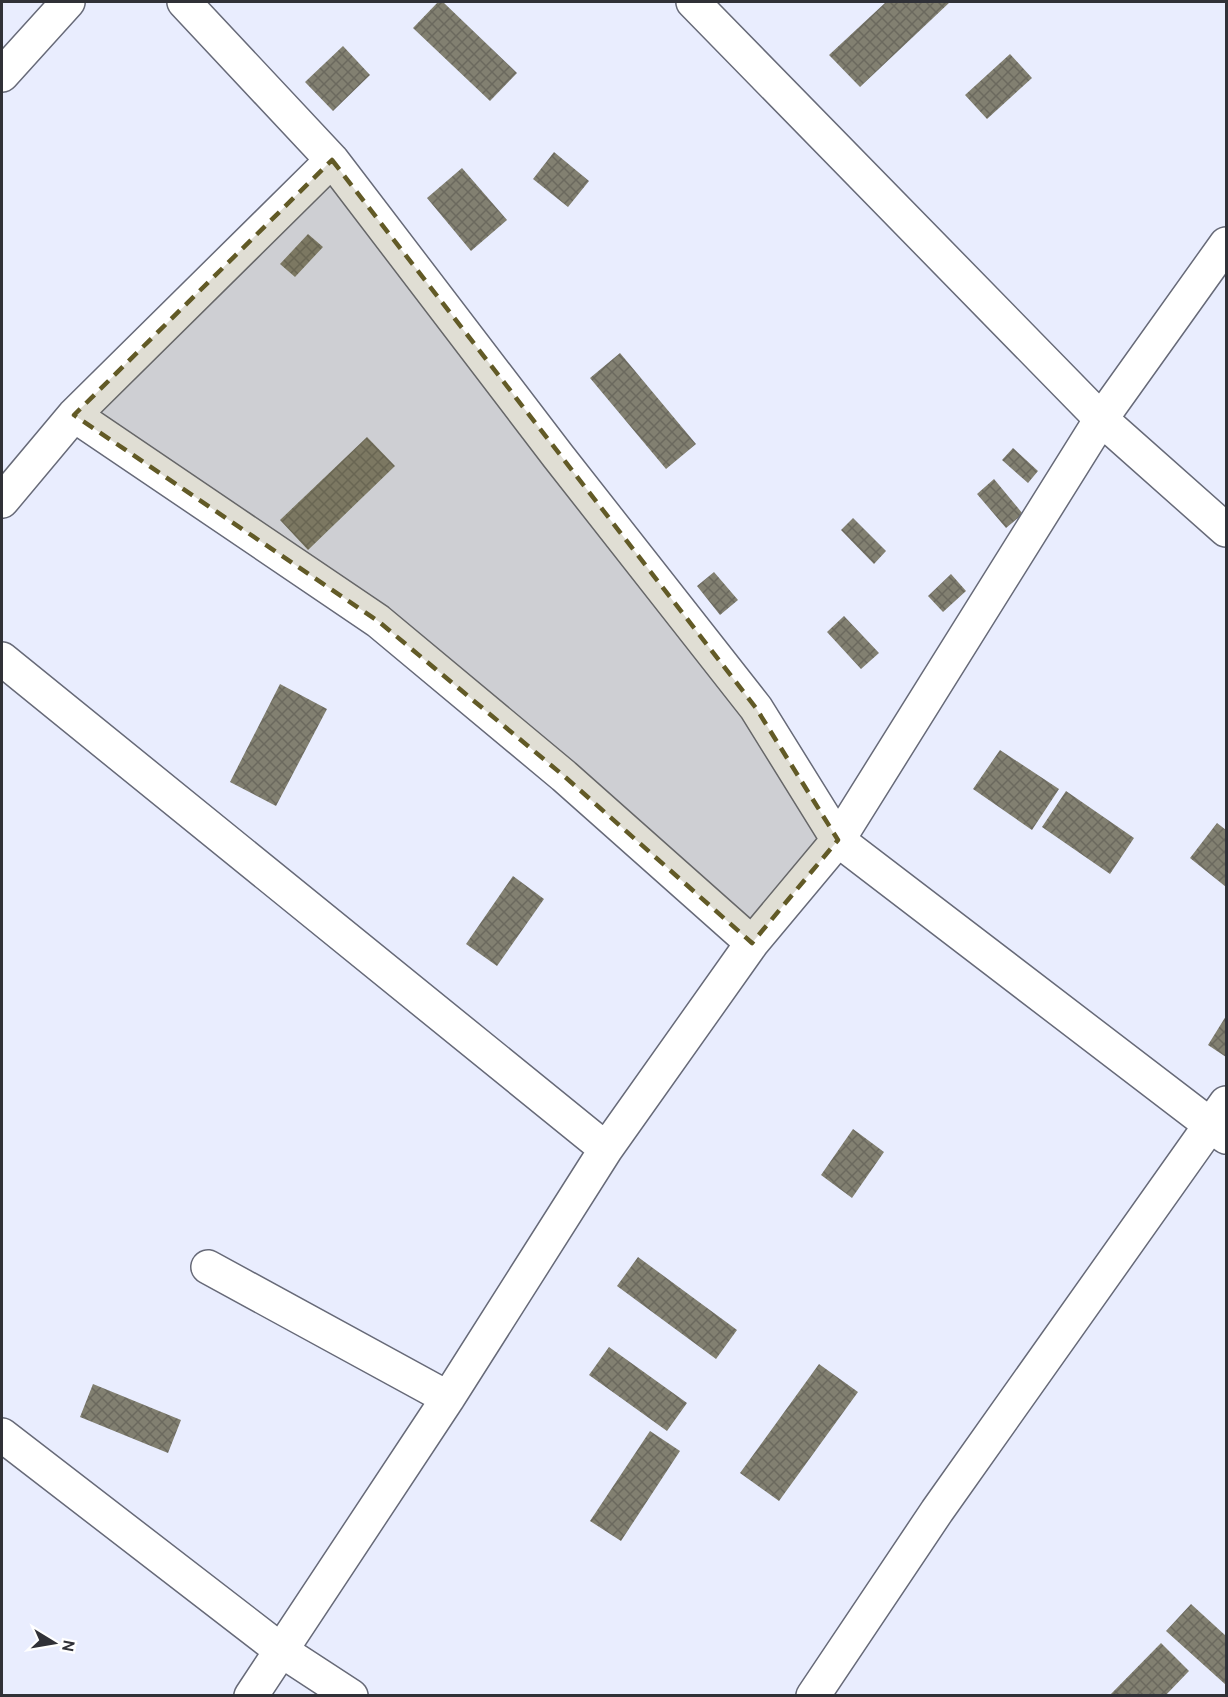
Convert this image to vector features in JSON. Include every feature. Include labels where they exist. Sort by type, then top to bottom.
[{"type":"street","points":[[2,75],[68,2]]},
{"type":"street","points":[[184,2],[332,160],[558,456],[756,708],[838,840],[1221,1122],[937,1511],[813,1695]]},
{"type":"street","points":[[693,2],[1101,419],[1227,530]]},
{"type":"street","points":[[2,501],[74,416],[332,160]]},
{"type":"street","points":[[251,1695],[448,1398],[606,1149],[752,943],[838,840],[1101,419],[1227,244]]},
{"type":"street","points":[[74,416],[378,621],[564,776],[752,943]]},
{"type":"street","points":[[2,659],[606,1149]]},
{"type":"street","points":[[208,1267],[448,1398]]},
{"type":"street","points":[[2,1435],[282,1651],[351,1695]]},
{"type":"highlighted area","points":[[332,160],[756,708],[838,840],[752,943],[564,776],[378,621],[74,415]]},
{"type":"building","points":[[438,2],[443,2],[517,73],[490,101],[413,28]]},
{"type":"building","points":[[886,2],[950,2],[860,87],[829,55]]},
{"type":"building","points":[[343,46],[370,75],[333,111],[305,82]]},
{"type":"building","points":[[1010,54],[1032,78],[987,119],[965,95]]},
{"type":"building","points":[[554,152],[589,181],[568,207],[533,179]]},
{"type":"building","points":[[462,168],[507,220],[471,251],[427,198]]},
{"type":"building","points":[[308,234],[323,247],[295,277],[280,264]]},
{"type":"building","points":[[620,353],[696,444],[666,469],[590,378]]},
{"type":"building","points":[[367,437],[395,466],[308,550],[280,520]]},
{"type":"building","points":[[1013,448],[1038,471],[1028,483],[1002,460]]},
{"type":"building","points":[[994,479],[1023,514],[1006,528],[977,494]]},
{"type":"building","points":[[853,518],[886,551],[874,564],[841,530]]},
{"type":"building","points":[[714,572],[738,600],[720,615],[697,586]]},
{"type":"building","points":[[951,574],[966,591],[943,612],[928,596]]},
{"type":"building","points":[[844,616],[879,653],[861,669],[827,632]]},
{"type":"building","points":[[280,684],[327,709],[276,806],[230,782]]},
{"type":"building","points":[[1000,750],[1059,789],[1032,830],[973,789]]},
{"type":"building","points":[[1066,791],[1134,838],[1110,874],[1042,827]]},
{"type":"building","points":[[1217,823],[1226,830],[1226,887],[1190,858]]},
{"type":"building","points":[[513,876],[544,899],[497,966],[466,944]]},
{"type":"building","points":[[1226,1016],[1226,1057],[1208,1045]]},
{"type":"building","points":[[853,1129],[884,1152],[852,1198],[821,1175]]},
{"type":"building","points":[[638,1257],[737,1330],[716,1359],[617,1286]]},
{"type":"building","points":[[609,1347],[687,1403],[667,1431],[589,1375]]},
{"type":"building","points":[[819,1364],[858,1392],[779,1501],[740,1473]]},
{"type":"building","points":[[93,1384],[181,1420],[168,1453],[80,1417]]},
{"type":"building","points":[[650,1431],[680,1451],[621,1541],[590,1521]]},
{"type":"building","points":[[1191,1604],[1226,1636],[1226,1685],[1166,1631]]},
{"type":"building","points":[[1161,1643],[1189,1671],[1165,1696],[1109,1696]]}]
